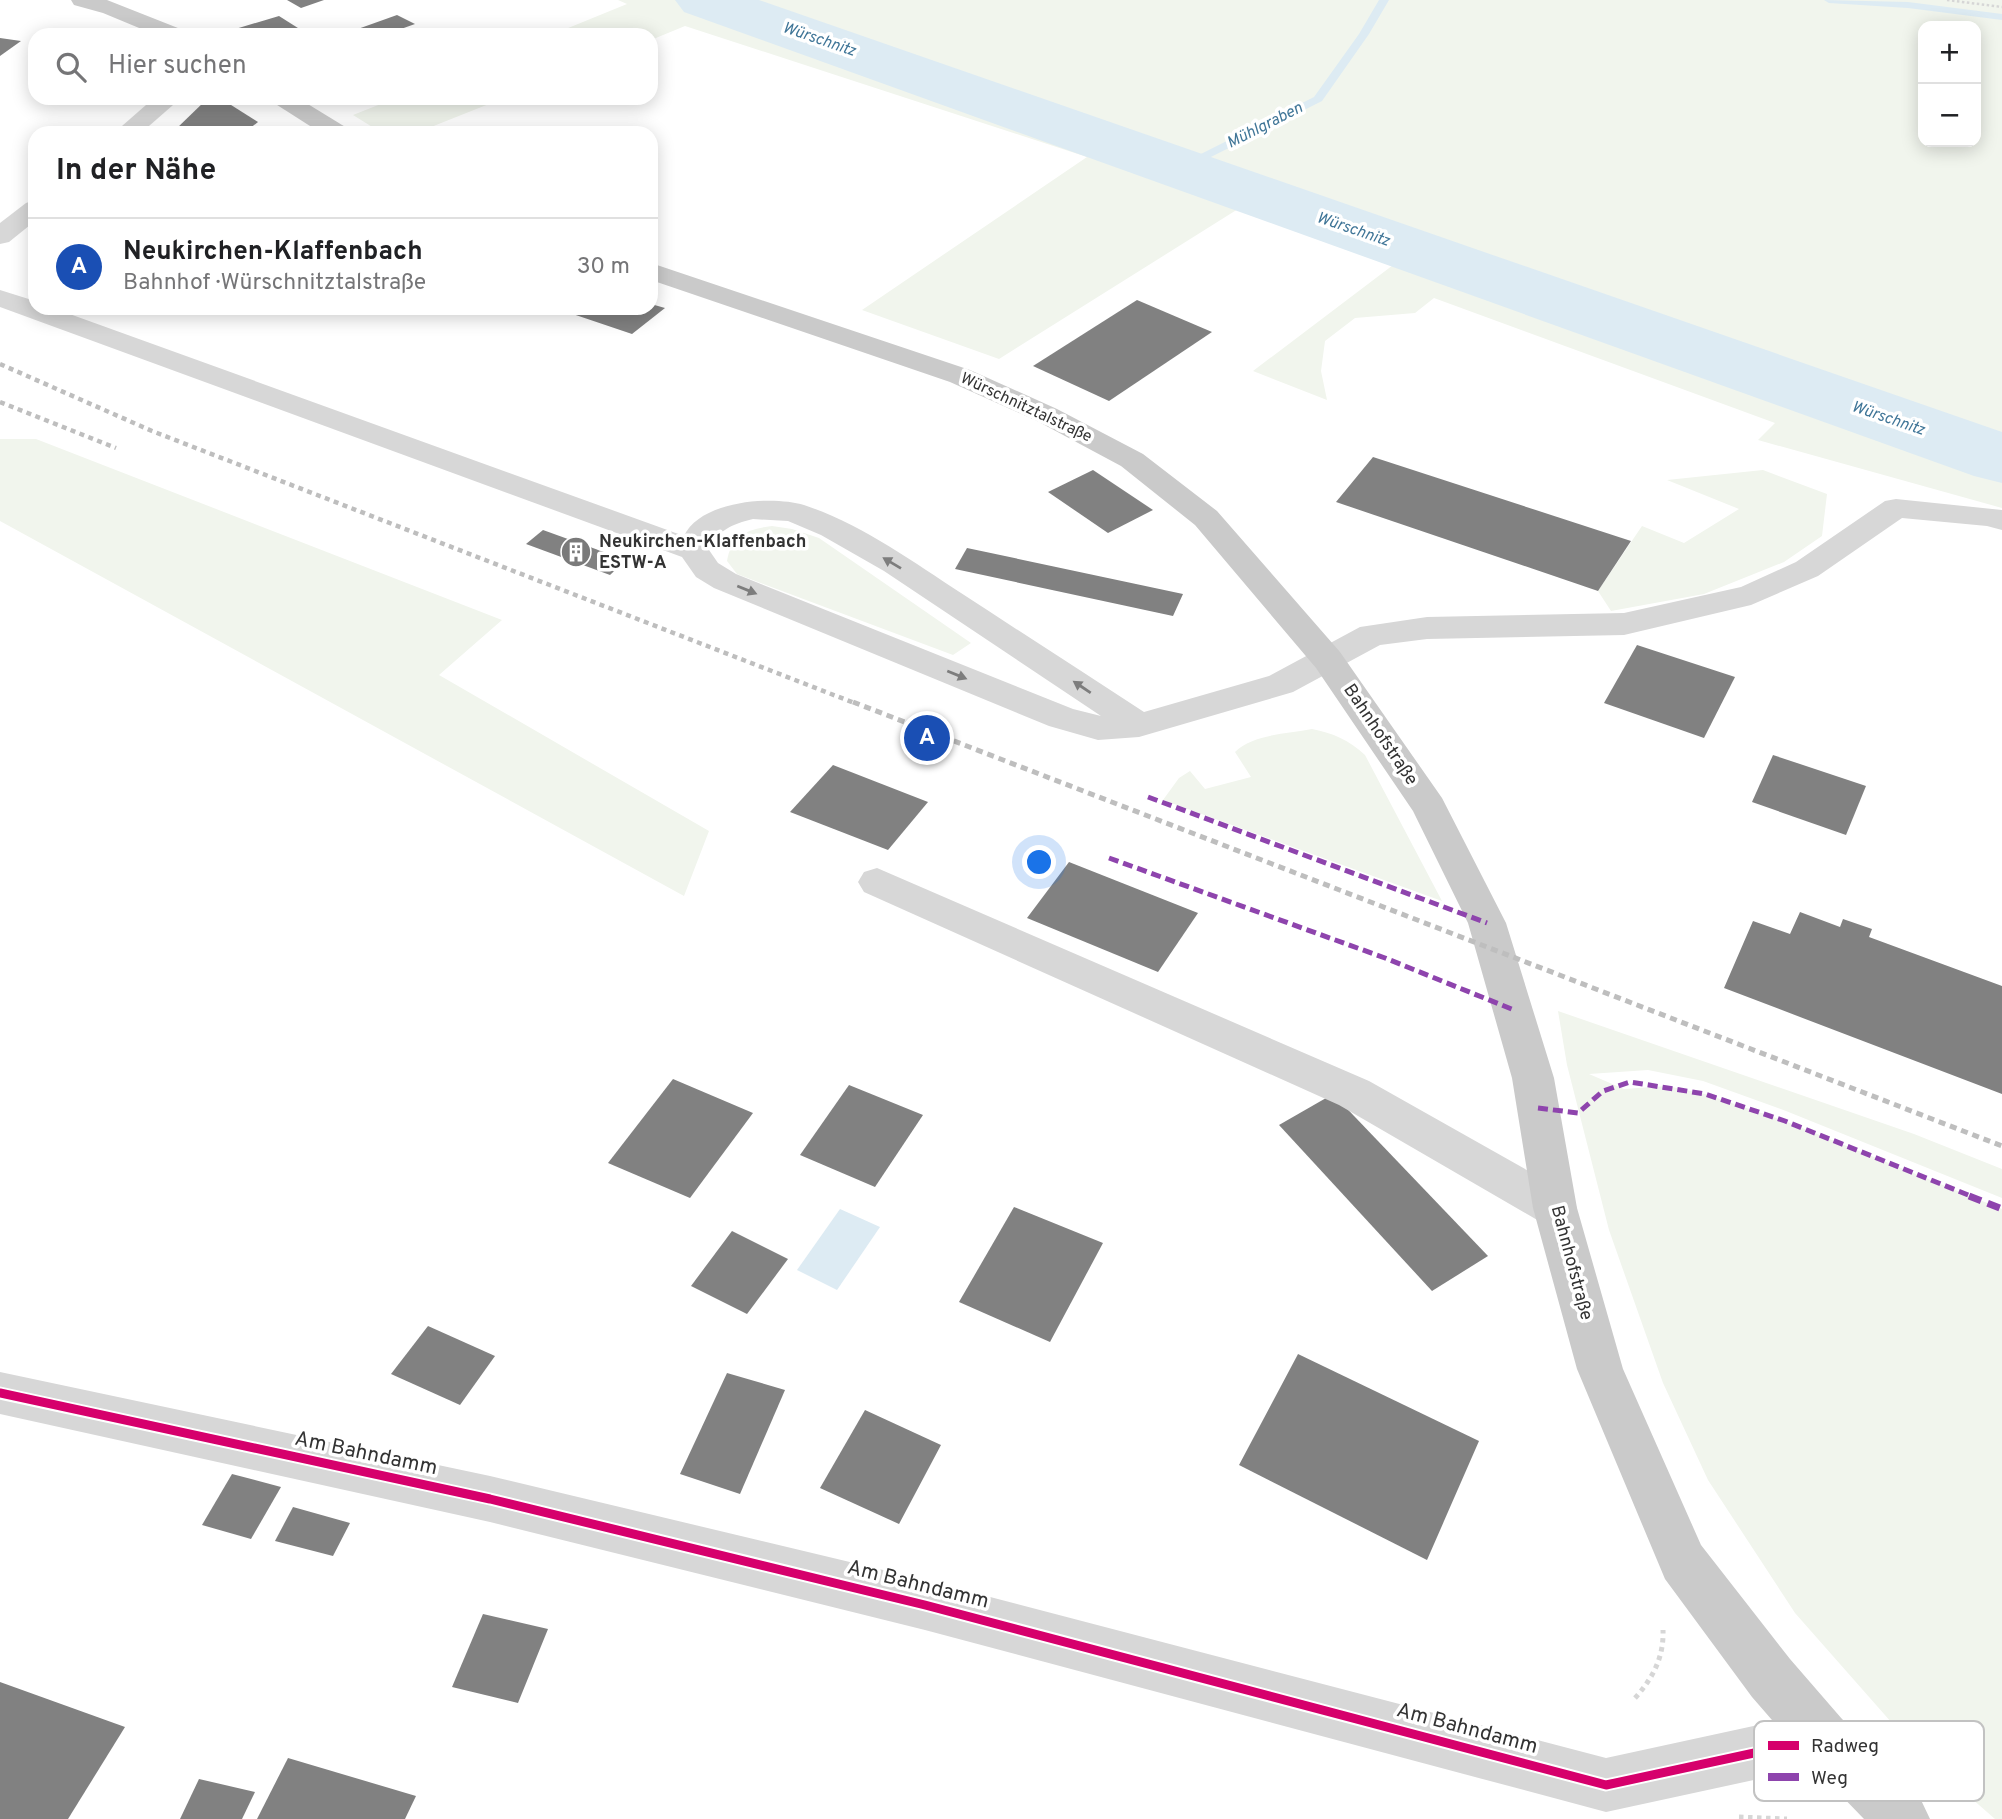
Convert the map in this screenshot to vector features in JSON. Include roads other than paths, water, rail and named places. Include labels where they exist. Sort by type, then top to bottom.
[{"type":"main road","points":[[82,0],[158,28]]},
{"type":"main road","points":[[293,105],[327,126]]},
{"type":"main road","name":"Würschnitztalstraße","points":[[658,273],[960,376],[1047,415],[1132,460],[1206,518],[1328,660]]},
{"type":"main road","name":"Bahnhofstraße","points":[[1328,660],[1429,807],[1487,923],[1533,1078],[1555,1208],[1600,1369],[1683,1562],[1771,1678],[1809,1721]]},
{"type":"main road","name":"Bahnhofstraße","points":[[1885,1801],[1902,1819]]},
{"type":"street","points":[[135,126],[160,105]]},
{"type":"street","points":[[0,236],[28,214]]},
{"type":"street","points":[[0,298],[28,308]]},
{"type":"street","points":[[47,315],[693,550],[707,570],[725,581],[1061,718],[1098,728],[1139,725],[1281,684],[1372,635],[1427,628],[1624,624],[1751,595],[1807,569],[1896,508],[1993,517],[2002,521]]},
{"type":"street","points":[[693,550],[702,530],[726,516],[752,510],[793,512],[832,528],[895,564],[1139,725]]},
{"type":"street","points":[[877,882],[1354,1093],[1555,1208]]},
{"type":"street","name":"Am Bahndamm","points":[[0,1394],[490,1499],[898,1598],[1188,1672],[1606,1784],[1754,1753]]},
{"type":"waterway","name":"Würschnitz","points":[[704,0],[2002,459]]},
{"type":"waterway","name":"Mühlgraben","points":[[1181,168],[1318,99],[1364,34],[1384,0]]},
{"type":"waterway","name":"Mühlgraben","points":[[1829,0],[1908,5],[2002,17]]},
{"type":"railway","points":[[0,364],[152,431],[857,704]]},
{"type":"railway","points":[[0,402],[116,448]]},
{"type":"railway","points":[[853,702],[2002,1146]]},
{"type":"place","name":"Neukirchen-Klaffenbach ESTW-A","points":[[576,552]]},
{"type":"place","name":"Neukirchen-Klaffenbach","points":[[927,738]]}]
